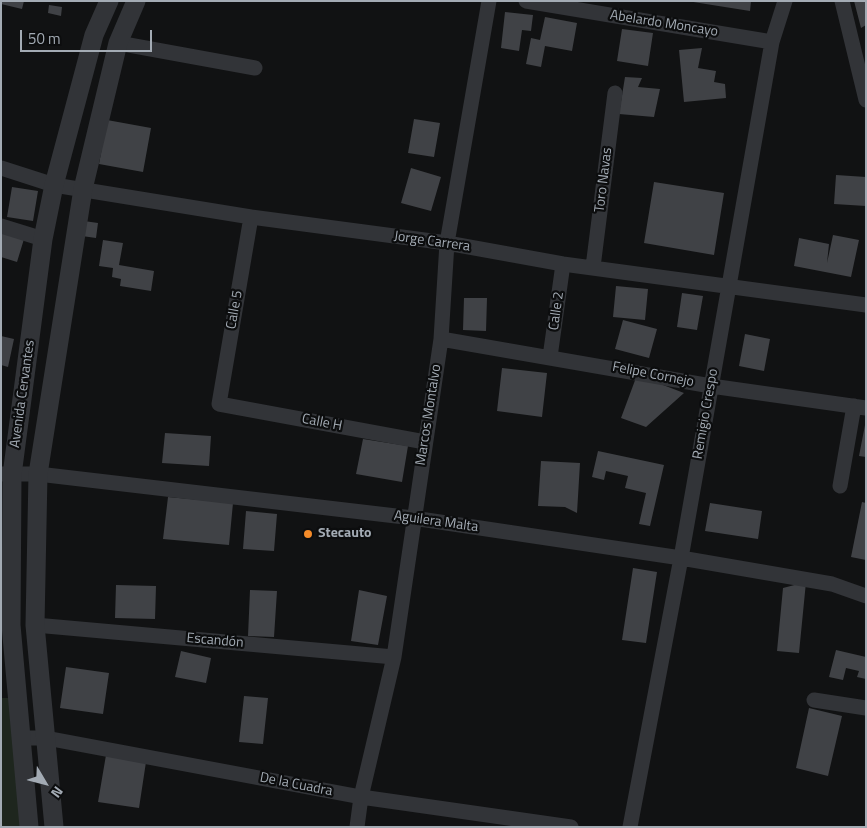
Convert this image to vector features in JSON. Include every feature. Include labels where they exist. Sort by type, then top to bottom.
[{"type":"street","name":"Avenida Cervantes","points":[[29,827],[11,625],[7,474],[43,239],[54,185],[94,35],[110,1]]},
{"type":"street","name":"Avenida Cervantes","points":[[54,827],[36,625],[38,474],[83,189],[118,43],[136,1]]},
{"type":"street","name":"Marcos Montalvo","points":[[358,827],[361,797],[394,657],[413,518],[441,339],[447,243],[489,1]]},
{"type":"street","name":"Abelardo Moncayo","points":[[526,1],[772,42]]},
{"type":"street","name":"Remigio Crespo","points":[[630,827],[682,558],[772,42],[785,1]]},
{"type":"street","points":[[842,1],[866,100]]},
{"type":"street","points":[[118,43],[255,68]]},
{"type":"street","name":"Toro Navas","points":[[593,267],[614,93]]},
{"type":"street","name":"Jorge Carrera","points":[[1,168],[54,185],[251,217],[447,243],[563,264],[866,305]]},
{"type":"street","name":"Calle 5","points":[[219,404],[251,217]]},
{"type":"street","points":[[1,226],[43,239]]},
{"type":"street","name":"Calle 2","points":[[550,357],[563,264]]},
{"type":"street","name":"Felipe Cornejo","points":[[441,339],[711,386],[860,407]]},
{"type":"street","name":"Calle H","points":[[219,404],[425,442]]},
{"type":"street","points":[[840,486],[860,407]]},
{"type":"street","name":"Aguilera Malta","points":[[7,474],[38,474],[413,518],[682,558],[832,584],[866,596]]},
{"type":"street","name":"Escandón","points":[[36,625],[394,657]]},
{"type":"street","points":[[814,700],[866,708]]},
{"type":"street","name":"De la Cuadra","points":[[21,738],[46,738],[361,797],[571,827]]},
{"type":"shaded area","points":[[1,698],[9,698],[21,827],[1,827]]},
{"type":"building","points":[[1,1],[24,1],[22,9],[1,4]]},
{"type":"building","points":[[687,1],[751,1],[750,11]]},
{"type":"building","points":[[854,1],[866,1],[866,25],[861,28]]},
{"type":"building","points":[[49,5],[62,7],[61,16],[48,13]]},
{"type":"building","points":[[505,12],[533,15],[531,31],[522,30],[519,51],[501,48]]},
{"type":"building","points":[[545,17],[577,23],[572,51],[545,46],[541,67],[526,64],[531,38],[540,40]]},
{"type":"building","points":[[622,29],[653,33],[648,66],[617,61]]},
{"type":"building","points":[[702,48],[698,68],[716,71],[714,82],[725,84],[726,98],[684,102],[679,50]]},
{"type":"building","points":[[625,77],[642,78],[638,87],[660,89],[654,117],[619,114]]},
{"type":"building","points":[[414,119],[440,123],[434,157],[408,153]]},
{"type":"building","points":[[107,120],[151,128],[143,172],[99,164]]},
{"type":"building","points":[[411,168],[441,177],[431,211],[401,203]]},
{"type":"building","points":[[836,175],[866,177],[866,206],[834,204]]},
{"type":"building","points":[[654,182],[724,193],[714,255],[644,243]]},
{"type":"building","points":[[12,187],[38,191],[33,221],[7,217]]},
{"type":"building","points":[[84,221],[98,223],[96,238],[82,236]]},
{"type":"building","points":[[1,232],[24,239],[17,262],[1,257]]},
{"type":"building","points":[[833,235],[859,240],[851,277],[794,266],[799,238],[829,244],[827,263]]},
{"type":"building","points":[[103,240],[123,243],[119,265],[154,271],[151,291],[120,286],[121,279],[112,277],[113,268],[99,266]]},
{"type":"building","points":[[616,286],[648,289],[645,320],[613,317]]},
{"type":"building","points":[[682,293],[703,296],[697,330],[677,327]]},
{"type":"building","points":[[464,298],[487,298],[486,331],[463,330]]},
{"type":"building","points":[[623,320],[657,329],[649,358],[615,349]]},
{"type":"building","points":[[745,334],[770,339],[764,371],[739,366]]},
{"type":"building","points":[[1,336],[14,339],[8,367],[1,365]]},
{"type":"building","points":[[502,368],[547,373],[542,417],[497,411]]},
{"type":"building","points":[[637,375],[684,393],[646,427],[621,418]]},
{"type":"building","points":[[866,425],[866,457],[859,456]]},
{"type":"building","points":[[165,433],[211,436],[209,466],[162,463]]},
{"type":"building","points":[[363,439],[408,446],[402,482],[356,474]]},
{"type":"building","points":[[598,451],[664,465],[650,526],[639,524],[646,493],[625,488],[628,476],[606,471],[604,480],[592,477]]},
{"type":"building","points":[[541,461],[580,463],[577,513],[565,507],[538,506]]},
{"type":"building","points":[[168,497],[233,503],[229,545],[163,539]]},
{"type":"building","points":[[862,502],[866,503],[866,560],[851,557]]},
{"type":"building","points":[[710,503],[762,511],[758,539],[705,531]]},
{"type":"building","points":[[246,511],[277,514],[274,551],[243,549]]},
{"type":"building","points":[[633,568],[657,572],[646,643],[622,640]]},
{"type":"building","points":[[806,582],[799,653],[777,651],[783,588]]},
{"type":"building","points":[[116,585],[156,586],[155,619],[115,618]]},
{"type":"building","points":[[250,590],[277,591],[274,637],[248,636]]},
{"type":"building","points":[[359,590],[387,596],[378,645],[351,641]]},
{"type":"building","points":[[836,650],[866,657],[866,679],[857,677],[859,671],[846,668],[843,680],[829,677]]},
{"type":"building","points":[[181,651],[211,658],[206,683],[175,677]]},
{"type":"building","points":[[66,667],[109,673],[103,714],[60,708]]},
{"type":"building","points":[[244,696],[268,698],[263,744],[239,742]]},
{"type":"building","points":[[809,708],[842,716],[828,776],[796,768]]},
{"type":"building","points":[[106,755],[146,762],[139,808],[98,802]]},
{"type":"place","name":"Stecauto","points":[[308,534]]}]
